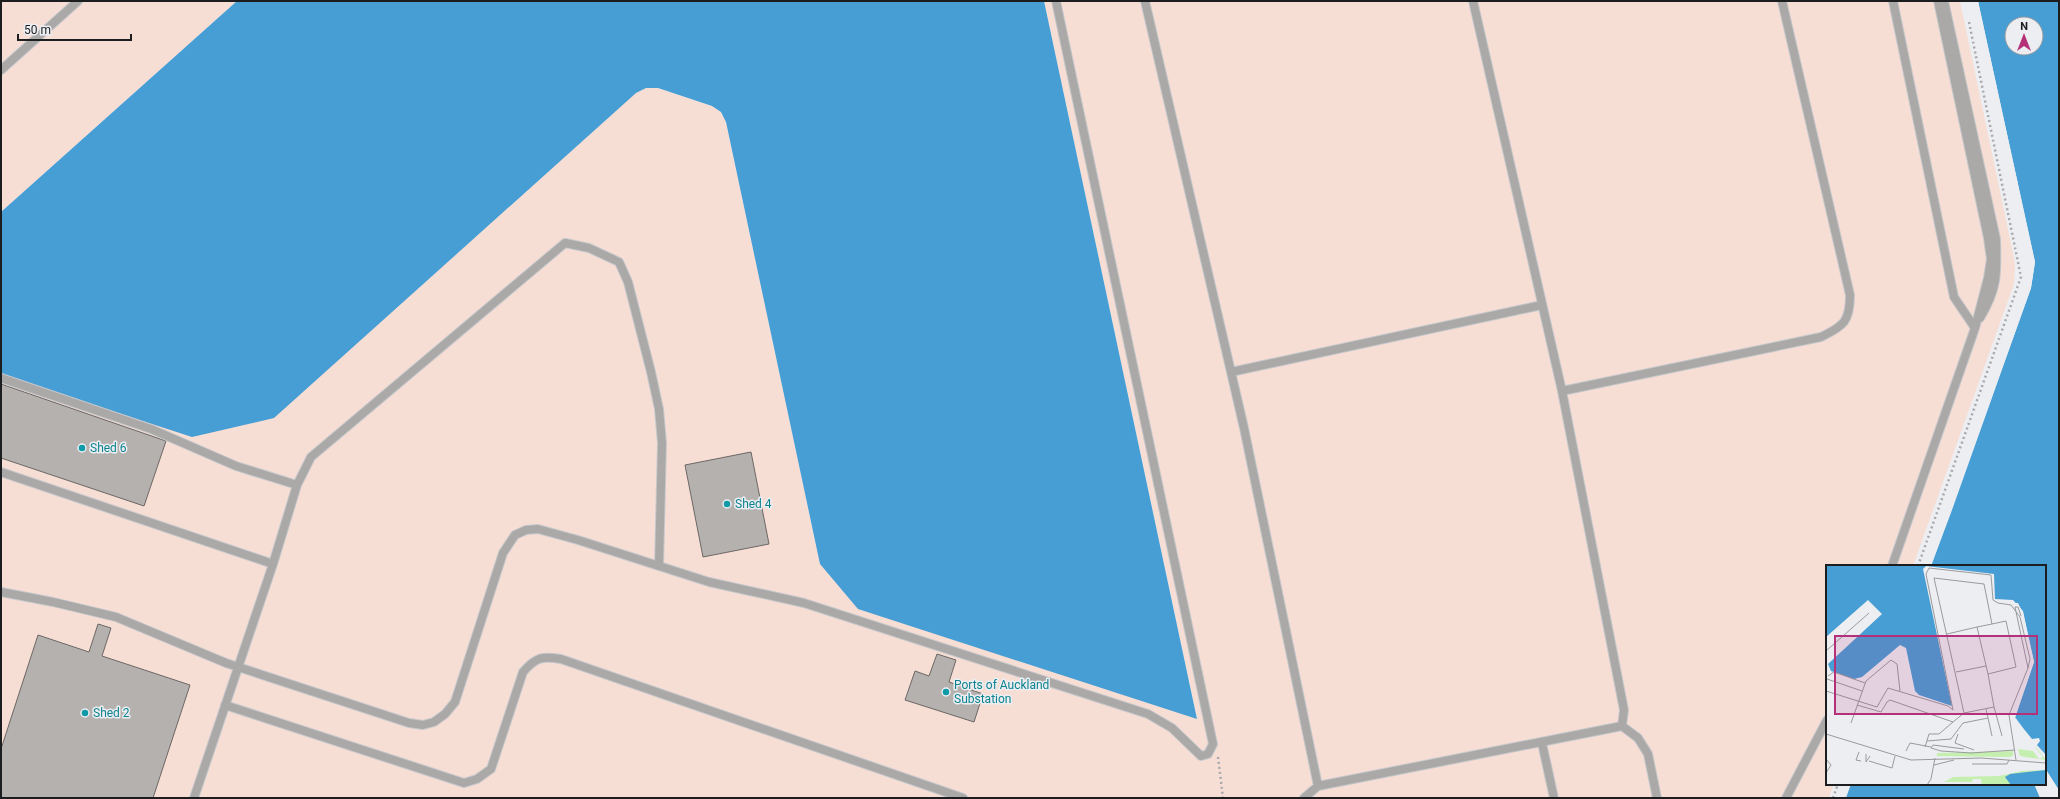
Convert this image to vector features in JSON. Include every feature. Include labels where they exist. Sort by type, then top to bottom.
[{"type":"lane","points":[[1,70],[78,1]]},
{"type":"lane","points":[[1,592],[53,602],[116,618],[196,652],[238,667],[385,716],[423,725],[434,722],[445,714],[455,702],[503,553],[515,535],[526,530],[538,529],[709,582],[804,604],[1148,714],[1178,732],[1201,756],[1211,751],[1213,744],[1056,1]]},
{"type":"lane","points":[[1145,1],[1231,372],[1318,786]]},
{"type":"lane","points":[[1473,1],[1562,391],[1624,710],[1622,726]]},
{"type":"lane","points":[[1562,391],[1821,338],[1838,329],[1850,312],[1850,295],[1782,1]]},
{"type":"lane","points":[[1893,1],[1954,297],[1975,328]]},
{"type":"lane","points":[[1892,565],[1975,328],[1988,278],[1991,259],[1988,238],[1938,1]]},
{"type":"lane","points":[[1944,1],[1996,239],[1997,273],[1991,300],[1975,328]]},
{"type":"lane","points":[[194,798],[273,564],[297,485],[311,457],[565,243],[589,248],[619,262],[628,282],[659,409],[662,443],[659,566]]},
{"type":"lane","points":[[1231,372],[1542,305]]},
{"type":"lane","points":[[1,378],[151,429],[236,466],[297,485]]},
{"type":"lane","points":[[1,472],[273,564]]},
{"type":"lane","points":[[225,705],[464,783],[477,779],[490,769],[523,672],[532,662],[545,656],[561,658],[963,798]]},
{"type":"lane","points":[[1786,798],[1826,722]]},
{"type":"lane","points":[[1304,798],[1318,786],[1622,726],[1638,738],[1648,754],[1657,798]]},
{"type":"lane","points":[[1542,743],[1554,798]]},
{"type":"path","points":[[1211,751],[1220,759],[1223,798]]},
{"type":"path","points":[[1833,798],[1838,785]]},
{"type":"shaded area","points":[[1,1],[237,1],[1,212]]},
{"type":"shaded area","points":[[1044,1],[1960,1],[2013,253],[2015,265],[2014,284],[1913,565],[1826,565],[1826,785],[1834,785],[1829,798],[1,798],[1,375],[646,88],[658,88],[712,106],[721,112],[726,122],[820,564],[1197,718]]},
{"type":"water","points":[[237,1],[1044,1],[1197,719],[858,609],[820,564],[726,122],[721,112],[712,106],[658,88],[646,88],[636,93],[274,418],[192,437],[1,375],[1,212]]},
{"type":"water","points":[[1978,1],[2059,1],[2059,798],[1846,798],[1851,785],[2046,785],[2046,565],[1931,565],[2031,288],[2035,262]]},
{"type":"pier","points":[[1976,1],[1978,1],[2035,262],[2031,288],[1952,510],[1931,565],[1929,565],[2029,287],[2033,263]]},
{"type":"pier","points":[[2046,770],[2059,790],[2059,798],[2040,798],[2034,785],[2046,785]]},
{"type":"building","name":"Shed 6","points":[[1,384],[166,441],[144,506],[1,458]]},
{"type":"building","name":"Shed 4","points":[[751,452],[769,544],[703,557],[685,465]]},
{"type":"building","name":"Shed 2","points":[[98,624],[111,628],[102,656],[190,685],[153,798],[1,798],[1,749],[38,635],[89,652]]},
{"type":"building","points":[[937,654],[956,660],[949,682],[983,694],[974,722],[905,700],[915,671],[929,676]]},
{"type":"place","name":"Shed 6","points":[[82,448]]},
{"type":"place","name":"Shed 4","points":[[727,504]]},
{"type":"place","name":"Ports of Auckland Substation","points":[[946,692]]},
{"type":"place","name":"Shed 2","points":[[85,713]]}]
